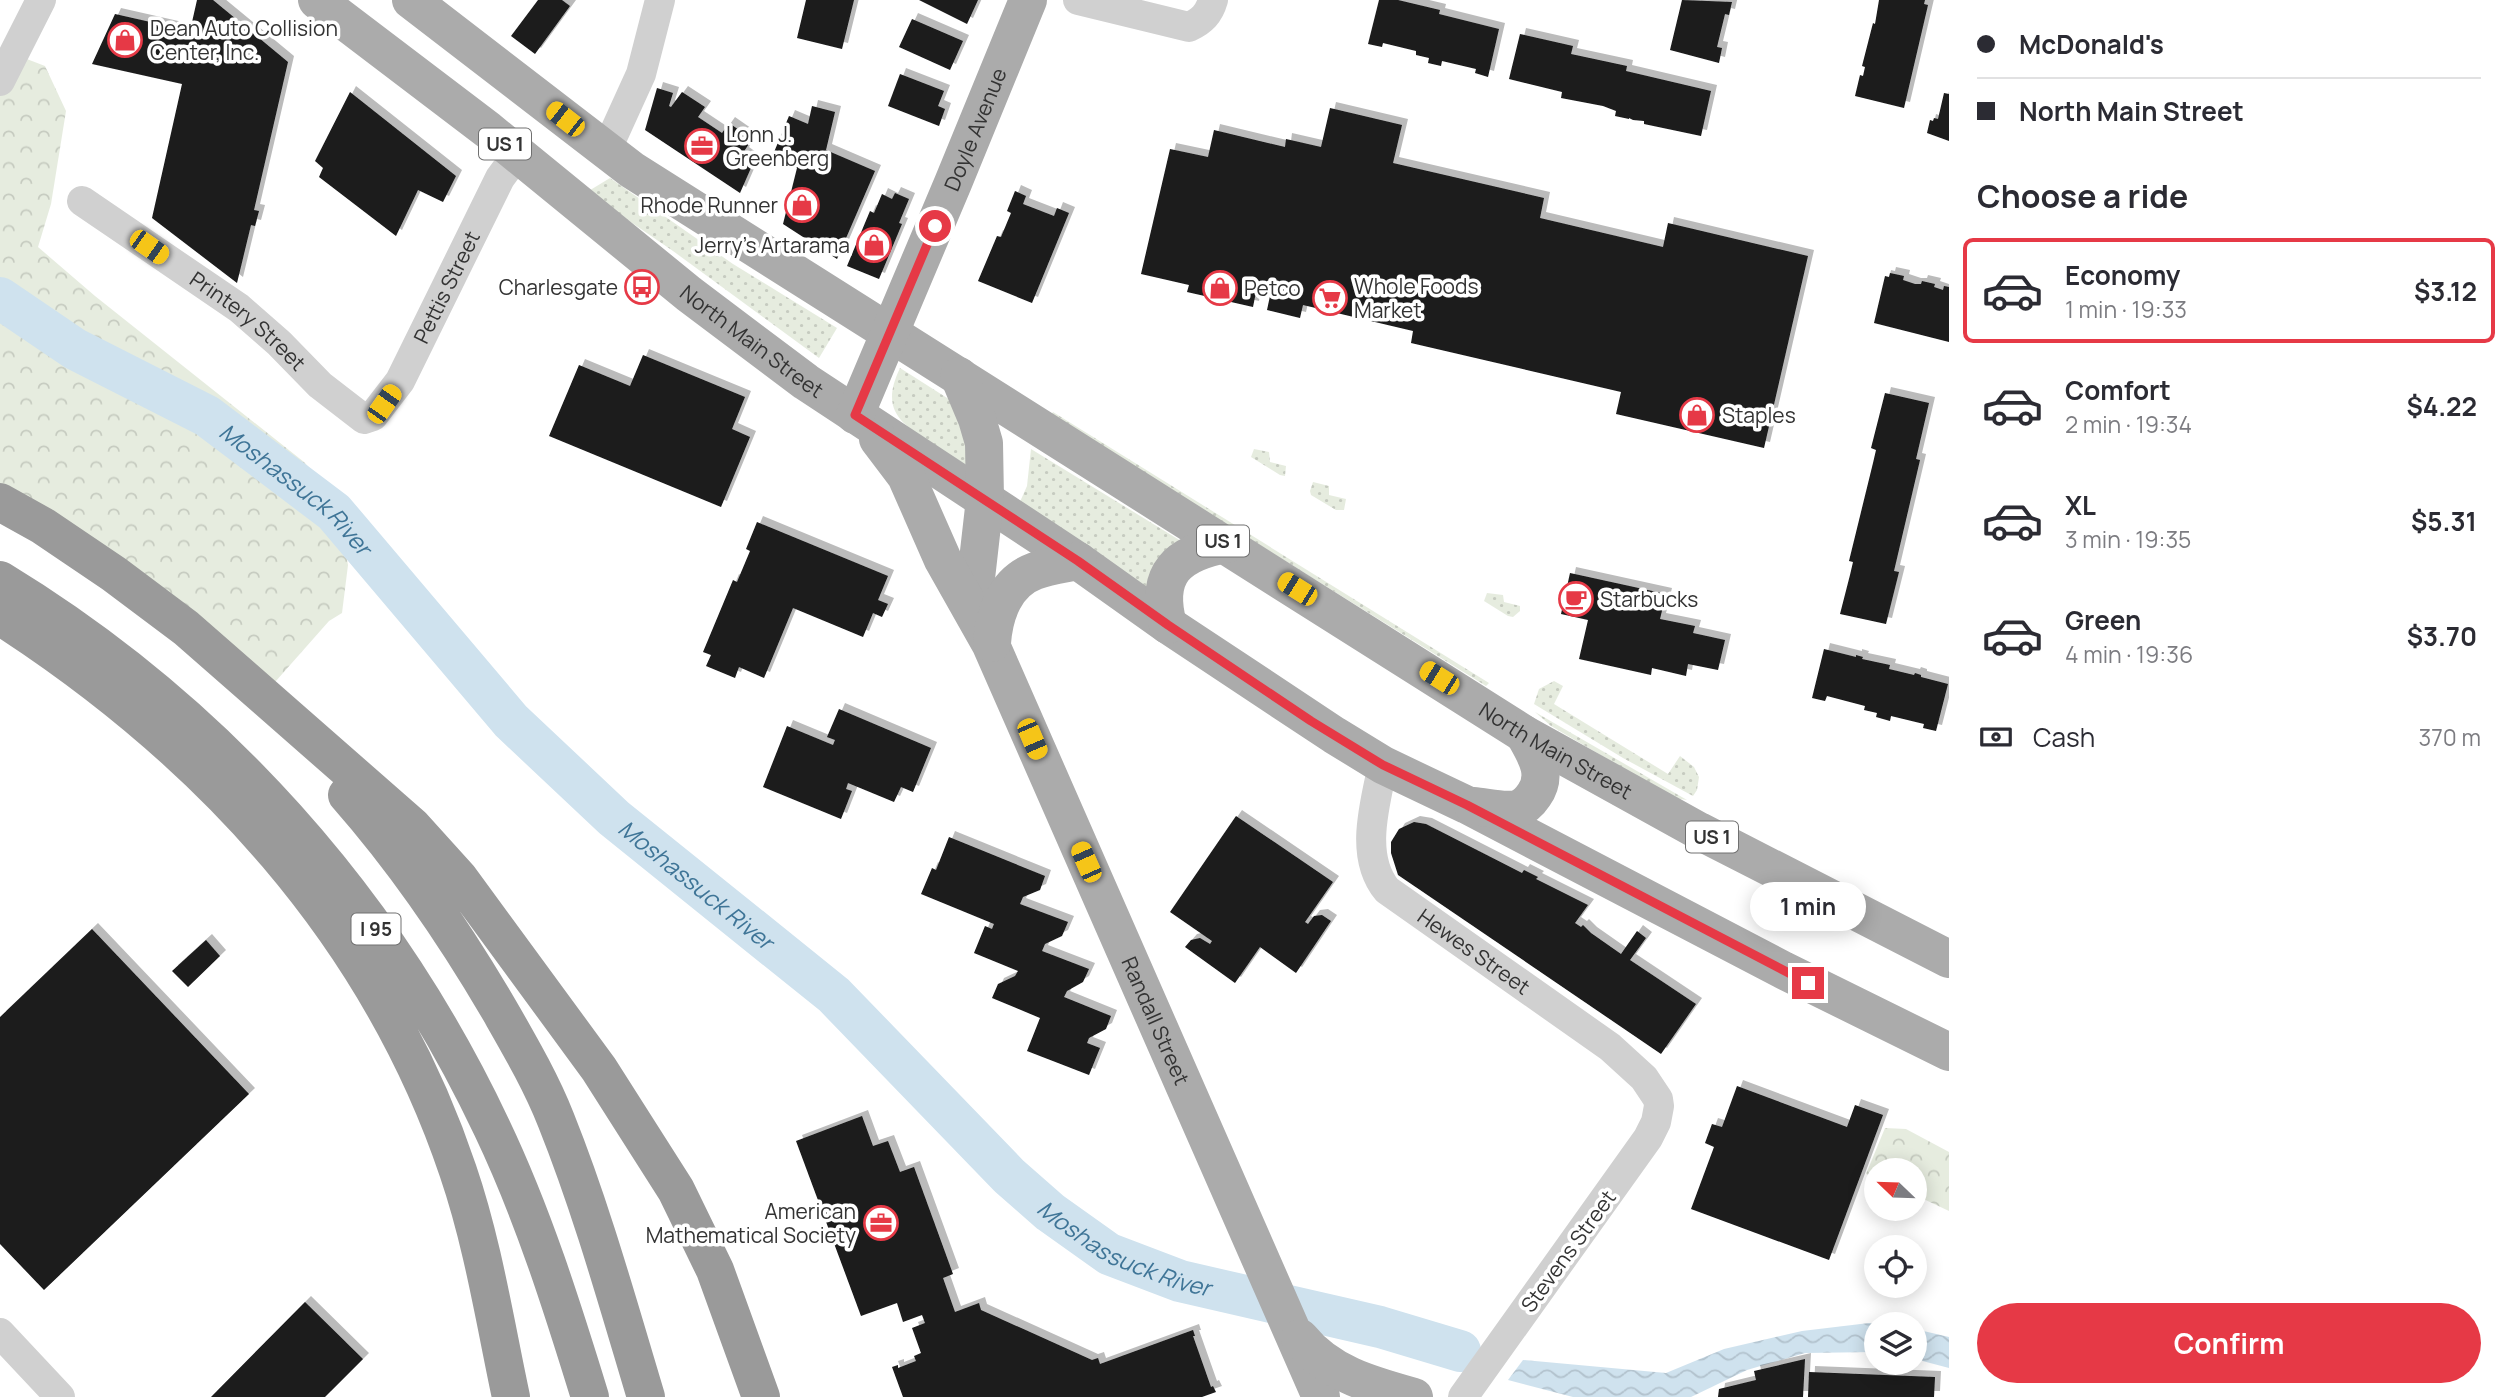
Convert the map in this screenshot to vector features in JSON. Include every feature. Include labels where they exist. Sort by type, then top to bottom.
[{"type":"highway","points":[[0,502],[43,526],[114,574],[186,628],[412,826],[459,878],[599,1069],[676,1190],[715,1270],[761,1397]]},
{"type":"highway","name":"I 95","points":[[0,580],[82,634],[184,715],[277,806],[359,905],[431,1013],[492,1128],[541,1247],[590,1397]]},
{"type":"highway","points":[[0,616],[95,682],[161,736],[203,775],[280,857],[355,956],[399,1031],[458,1171],[475,1231],[511,1397]]},
{"type":"highway","points":[[254,687],[371,822],[424,891],[471,962],[516,1039],[555,1117],[580,1185],[646,1397]]},
{"type":"main road","name":"North Main Street","points":[[317,0],[517,155],[689,294],[806,382],[1078,561],[1168,625],[1334,735],[1383,765],[1467,805],[1783,970],[1949,1052]]},
{"type":"main road","name":"North Main Street","points":[[411,0],[606,151],[1524,734],[1699,831],[1947,956]]},
{"type":"main road","name":"Doyle Avenue","points":[[855,415],[1028,0]]},
{"type":"main road","name":"Randall Street","points":[[959,376],[984,443],[985,499],[976,579],[991,645]]},
{"type":"main road","name":"Randall Street","points":[[855,415],[886,447],[906,476],[943,560],[991,645],[1321,1397]]},
{"type":"main road","points":[[1168,625],[1163,606],[1164,592],[1167,578],[1174,567],[1185,556],[1201,549],[1226,544]]},
{"type":"main road","points":[[991,645],[993,624],[999,607],[1007,593],[1020,580],[1034,571],[1078,561]]},
{"type":"main road","points":[[1467,805],[1519,808],[1531,800],[1539,788],[1541,773],[1538,760],[1524,734]]},
{"type":"main road","points":[[1911,1033],[1949,1033]]},
{"type":"main road","points":[[1290,1326],[1295,1365],[1292,1397]]},
{"type":"main road","points":[[1290,1326],[1314,1354],[1340,1373],[1414,1397]]},
{"type":"street","points":[[0,81],[41,0]]},
{"type":"street","points":[[606,151],[641,74],[660,0]]},
{"type":"street","points":[[1078,0],[1189,27],[1201,22],[1213,0]]},
{"type":"street","name":"Pettis Street","points":[[373,416],[400,381],[500,178],[517,155]]},
{"type":"street","name":"Printery Street","points":[[82,201],[239,308],[279,343],[320,385],[364,419],[373,416]]},
{"type":"street","name":"Hewes Street","points":[[1383,765],[1371,833],[1375,872],[1387,890],[1610,1047],[1644,1078],[1658,1098]]},
{"type":"street","name":"Stevens Street","points":[[1463,1397],[1648,1138],[1658,1114],[1658,1098]]},
{"type":"street","points":[[0,1333],[60,1397]]},
{"type":"green space","points":[[19,56],[45,66],[66,111],[51,204],[38,247],[95,296],[304,462],[335,496],[348,565],[342,613],[329,621],[268,690],[0,497],[0,91]]},
{"type":"green space","points":[[610,178],[733,264],[837,328],[819,358],[587,192]]},
{"type":"green space","points":[[900,368],[955,403],[975,471],[911,429],[897,414],[892,395]]},
{"type":"green space","points":[[1053,412],[1489,683],[1486,686],[1051,415]]},
{"type":"green space","points":[[1031,449],[1181,541],[1152,591],[1019,504],[1027,486]]},
{"type":"green space","points":[[1254,449],[1269,452],[1270,462],[1286,466],[1285,476],[1251,457]]},
{"type":"green space","points":[[1313,482],[1329,486],[1329,495],[1346,499],[1344,510],[1336,510],[1311,495]]},
{"type":"green space","points":[[1487,593],[1503,595],[1504,602],[1520,606],[1520,611],[1513,617],[1508,616],[1484,601]]},
{"type":"green space","points":[[1554,681],[1563,686],[1554,704],[1668,774],[1680,756],[1694,767],[1699,777],[1693,796],[1623,758],[1534,704],[1539,689]]},
{"type":"green space","points":[[1535,712],[1687,800],[1674,798],[1551,726]]},
{"type":"green space","points":[[1885,1128],[1906,1129],[1949,1152],[1949,1211],[1927,1201],[1927,1158],[1873,1158]]},
{"type":"water","points":[[1864,1324],[1864,1352],[1805,1353],[1747,1370],[1691,1397],[1573,1397],[1508,1380],[1523,1360],[1666,1373],[1724,1349],[1802,1331]]},
{"type":"water","points":[[1927,1332],[1949,1337],[1949,1368],[1927,1362]]},
{"type":"building","points":[[197,0],[213,0],[288,62],[254,210],[259,211],[255,226],[251,225],[237,283],[152,218],[182,84],[92,64],[115,14],[190,31]]},
{"type":"building","points":[[538,0],[562,0],[570,6],[535,54],[511,36]]},
{"type":"building","points":[[806,0],[854,0],[842,49],[797,38]]},
{"type":"building","points":[[919,0],[978,0],[967,24]]},
{"type":"building","points":[[1379,0],[1398,0],[1440,10],[1439,14],[1499,29],[1488,77],[1475,73],[1476,69],[1442,61],[1441,66],[1428,63],[1429,58],[1416,55],[1416,51],[1383,43],[1382,47],[1368,44]]},
{"type":"building","points":[[1682,0],[1732,2],[1729,15],[1725,14],[1717,47],[1722,48],[1719,63],[1670,50]]},
{"type":"building","points":[[1879,0],[1925,0],[1924,4],[1928,5],[1904,108],[1855,96],[1860,75],[1863,76],[1865,67],[1862,66],[1873,23],[1875,24]]},
{"type":"building","points":[[912,19],[963,41],[950,70],[899,47]]},
{"type":"building","points":[[1520,34],[1573,46],[1571,54],[1627,66],[1626,71],[1711,91],[1701,136],[1615,116],[1616,111],[1603,106],[1561,98],[1562,92],[1509,79]]},
{"type":"building","points":[[900,74],[944,91],[938,106],[945,109],[939,126],[888,106]]},
{"type":"building","points":[[657,88],[673,93],[669,106],[671,107],[682,92],[705,107],[698,117],[722,133],[729,123],[752,139],[743,153],[754,161],[740,193],[645,130]]},
{"type":"building","points":[[350,92],[456,176],[443,202],[418,190],[396,236],[319,177],[323,168],[315,161]]},
{"type":"building","points":[[1944,93],[1949,94],[1949,141],[1927,133],[1930,120],[1938,119]]},
{"type":"building","points":[[812,106],[835,112],[826,150],[875,171],[837,259],[783,224],[797,168],[772,157],[789,116],[808,124]]},
{"type":"building","points":[[1330,108],[1402,125],[1393,163],[1544,198],[1540,218],[1663,247],[1668,223],[1808,256],[1764,448],[1616,414],[1621,392],[1411,343],[1413,331],[1303,305],[1300,318],[1267,310],[1270,296],[1256,292],[1253,307],[1187,292],[1189,285],[1141,274],[1170,149],[1208,157],[1214,130],[1285,147],[1286,139],[1321,147]]},
{"type":"building","points":[[1015,191],[1026,196],[1023,204],[1054,216],[1057,208],[1069,213],[1032,303],[978,281],[997,236],[1001,237],[1011,213],[1007,211]]},
{"type":"building","name":"Jerry's Artarama","points":[[895,193],[909,199],[899,223],[902,224],[879,279],[847,266],[870,211],[874,213],[882,194],[892,199]]},
{"type":"building","points":[[1890,273],[1904,276],[1903,280],[1915,284],[1921,284],[1922,281],[1935,284],[1934,287],[1943,290],[1944,286],[1949,287],[1949,342],[1874,323],[1885,276],[1889,277]]},
{"type":"building","points":[[643,355],[745,397],[732,429],[750,437],[721,507],[549,436],[579,365],[630,386]]},
{"type":"building","points":[[1885,393],[1929,403],[1916,459],[1920,460],[1894,571],[1899,572],[1886,624],[1840,614],[1853,562],[1849,561],[1876,450],[1871,448]]},
{"type":"building","points":[[757,522],[888,576],[878,600],[888,604],[882,617],[873,613],[863,637],[793,608],[764,678],[739,667],[735,678],[706,666],[711,655],[703,652],[733,580],[737,582],[750,551],[746,549]]},
{"type":"building","points":[[1570,573],[1666,594],[1660,619],[1695,626],[1693,633],[1725,640],[1718,670],[1688,664],[1686,676],[1652,668],[1651,675],[1579,659],[1588,620],[1561,614]]},
{"type":"building","points":[[1824,649],[1856,655],[1863,657],[1862,659],[1890,665],[1889,669],[1914,675],[1915,673],[1948,684],[1936,731],[1923,728],[1924,724],[1891,716],[1890,721],[1876,717],[1877,713],[1864,710],[1865,706],[1827,696],[1825,701],[1812,698]]},
{"type":"building","points":[[839,709],[931,748],[913,792],[901,787],[894,802],[848,783],[846,789],[852,791],[841,819],[763,787],[787,726],[833,745],[835,740],[827,737]]},
{"type":"building","points":[[1236,816],[1333,882],[1305,922],[1308,924],[1314,916],[1322,915],[1331,921],[1296,973],[1260,947],[1235,983],[1185,947],[1191,940],[1200,938],[1210,944],[1212,941],[1170,912]]},
{"type":"building","points":[[1414,822],[1426,824],[1522,873],[1524,870],[1538,877],[1536,879],[1588,905],[1575,923],[1581,927],[1583,925],[1621,954],[1637,931],[1646,938],[1630,960],[1696,1004],[1661,1054],[1398,875],[1391,853],[1391,842],[1399,829]]},
{"type":"building","points":[[949,837],[1045,876],[1040,890],[1023,897],[1020,904],[1068,922],[1062,936],[1045,944],[1042,951],[1089,969],[1083,982],[1067,991],[1064,997],[1111,1016],[1106,1029],[1089,1038],[1087,1043],[1100,1048],[1089,1075],[1027,1051],[1040,1018],[992,998],[998,984],[1015,976],[1018,971],[974,953],[985,926],[992,929],[994,924],[921,894],[932,868],[936,870]]},
{"type":"building","points":[[92,929],[249,1094],[44,1290],[0,1244],[0,1017]]},
{"type":"building","points":[[206,940],[220,956],[188,987],[172,971]]},
{"type":"building","points":[[1737,1086],[1847,1127],[1855,1105],[1883,1115],[1867,1158],[1864,1158],[1864,1166],[1829,1260],[1691,1209],[1714,1147],[1705,1143],[1712,1124],[1722,1127]]},
{"type":"building","name":"American Mathematical Society","points":[[862,1116],[873,1146],[888,1141],[900,1172],[914,1167],[953,1274],[943,1278],[955,1312],[979,1303],[981,1310],[1092,1360],[1098,1358],[1100,1364],[1193,1330],[1211,1387],[1213,1386],[1216,1392],[1202,1397],[903,1397],[892,1367],[898,1365],[898,1368],[916,1361],[914,1356],[921,1353],[912,1328],[925,1323],[922,1315],[903,1322],[897,1303],[861,1316],[796,1141]]},
{"type":"building","points":[[305,1302],[363,1359],[325,1397],[211,1397]]},
{"type":"building","points":[[1805,1359],[1803,1397],[1718,1397],[1719,1389],[1756,1380],[1754,1371]]},
{"type":"building","points":[[1809,1372],[1935,1377],[1934,1397],[1808,1397]]},
{"type":"waterway","name":"Moshassuck River","points":[[0,298],[75,349],[207,416],[334,512],[511,721],[614,818],[834,995],[1009,1176],[1050,1212],[1109,1254],[1180,1281],[1380,1327],[1460,1351]]},
{"type":"place","name":"Dean Auto Collision Center, Inc.","points":[[125,40]]},
{"type":"place","name":"Lonn J. Greenberg","points":[[702,146]]},
{"type":"place","name":"Rhode Runner","points":[[802,205]]},
{"type":"place","name":"Jerry's Artarama","points":[[874,245]]},
{"type":"place","name":"Charlesgate","points":[[642,287]]},
{"type":"place","name":"Petco","points":[[1220,288]]},
{"type":"place","name":"Whole Foods Market","points":[[1330,298]]},
{"type":"place","name":"Staples","points":[[1697,415]]},
{"type":"place","name":"Starbucks","points":[[1576,599]]},
{"type":"place","name":"American Mathematical Society","points":[[881,1223]]},
{"type":"route","points":[[935,226],[855,415],[1078,561],[1311,721],[1383,765],[1467,805],[1808,983]]}]
